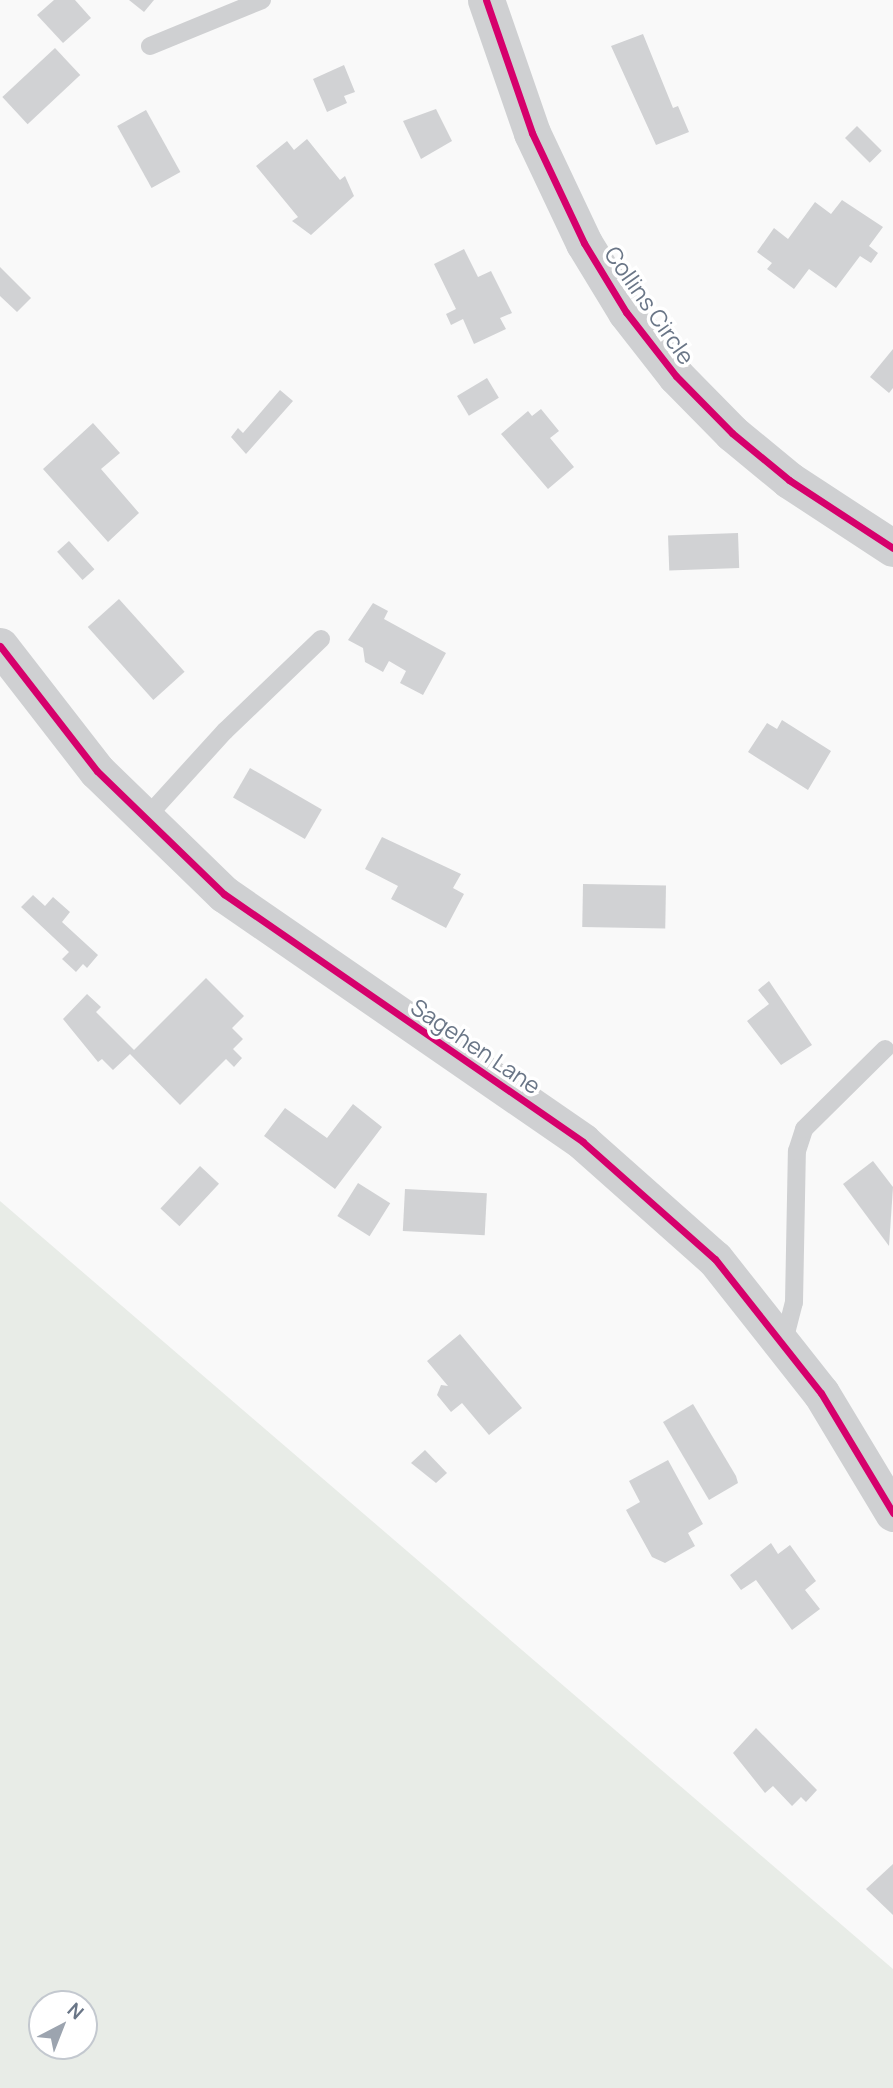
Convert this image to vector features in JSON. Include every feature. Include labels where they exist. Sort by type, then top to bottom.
[{"type":"street","name":"Collins Circle","points":[[486,0],[532,133],[584,243],[626,312],[676,376],[732,433],[789,480],[893,548]]},
{"type":"street","name":"Sagehen Lane","points":[[0,646],[144,821],[224,894],[296,948],[583,1142],[636,1185],[715,1259],[784,1341],[893,1513]]},
{"type":"lane","points":[[150,46],[262,0]]},
{"type":"lane","points":[[144,821],[225,731],[321,639]]},
{"type":"lane","points":[[784,1341],[794,1302],[797,1151],[804,1129],[885,1049]]},
{"type":"shaded area","points":[[0,1201],[893,1969],[893,2088],[0,2088]]},
{"type":"building","points":[[54,0],[75,0],[91,18],[63,43],[37,15]]},
{"type":"building","points":[[129,0],[154,0],[144,12]]},
{"type":"building","points":[[643,34],[673,108],[678,106],[689,132],[656,145],[611,46]]},
{"type":"building","points":[[55,48],[80,75],[28,124],[2,97]]},
{"type":"building","points":[[344,65],[355,92],[344,96],[347,103],[327,112],[313,79]]},
{"type":"building","points":[[436,109],[452,141],[421,159],[403,121]]},
{"type":"building","points":[[146,110],[180,172],[152,188],[117,126]]},
{"type":"building","points":[[857,126],[882,151],[870,163],[845,138]]},
{"type":"building","points":[[307,139],[340,180],[345,176],[354,196],[311,235],[292,221],[298,217],[256,166],[287,141],[294,150]]},
{"type":"building","points":[[842,200],[883,227],[869,246],[878,253],[871,263],[860,256],[836,288],[809,269],[794,289],[767,269],[772,263],[757,252],[774,228],[788,239],[815,202],[831,214]]},
{"type":"building","points":[[464,249],[478,277],[491,271],[512,313],[500,318],[506,329],[474,344],[463,319],[451,325],[446,314],[456,309],[434,264]]},
{"type":"building","points":[[0,267],[31,298],[17,312],[0,296]]},
{"type":"building","points":[[893,349],[893,388],[889,393],[870,377]]},
{"type":"building","points":[[487,378],[499,398],[469,416],[457,396]]},
{"type":"building","points":[[280,390],[293,401],[246,454],[231,437],[238,428],[243,433]]},
{"type":"building","points":[[541,409],[559,431],[550,438],[574,467],[548,489],[501,434],[528,411],[532,416]]},
{"type":"building","points":[[93,423],[120,453],[101,469],[139,513],[108,542],[43,469]]},
{"type":"building","points":[[738,533],[739,568],[669,570],[668,535]]},
{"type":"building","points":[[69,541],[94,569],[83,580],[57,552]]},
{"type":"building","points":[[119,599],[185,672],[153,700],[88,627]]},
{"type":"building","points":[[373,603],[388,611],[384,619],[446,653],[423,695],[400,683],[406,671],[389,661],[383,672],[365,662],[363,648],[348,640]]},
{"type":"building","points":[[782,720],[831,751],[808,790],[748,752],[767,723],[777,729]]},
{"type":"building","points":[[250,768],[322,810],[305,839],[233,797]]},
{"type":"building","points":[[382,837],[461,874],[453,888],[464,894],[446,928],[391,899],[398,886],[365,869]]},
{"type":"building","points":[[583,884],[666,885],[665,928],[582,927]]},
{"type":"building","points":[[33,895],[45,906],[53,897],[70,912],[62,922],[98,955],[87,968],[83,964],[76,972],[62,959],[69,952],[21,907]]},
{"type":"building","points":[[206,978],[244,1016],[232,1028],[243,1039],[233,1049],[242,1058],[234,1067],[226,1059],[180,1105],[130,1054],[113,1070],[102,1059],[98,1062],[63,1019],[87,994],[101,1007],[96,1012],[134,1050]]},
{"type":"building","points":[[769,981],[812,1045],[781,1065],[747,1021],[769,1004],[758,990]]},
{"type":"building","points":[[353,1104],[382,1127],[335,1189],[264,1136],[285,1108],[327,1138]]},
{"type":"building","points":[[873,1161],[893,1187],[889,1246],[843,1184]]},
{"type":"building","points":[[200,1166],[219,1184],[179,1226],[160,1208]]},
{"type":"building","points":[[358,1183],[390,1203],[370,1236],[337,1216]]},
{"type":"building","points":[[405,1189],[487,1193],[485,1235],[403,1231]]},
{"type":"building","points":[[460,1334],[522,1408],[489,1435],[462,1403],[451,1412],[437,1395],[441,1385],[448,1386],[427,1361]]},
{"type":"building","points":[[693,1404],[738,1483],[709,1500],[663,1422]]},
{"type":"building","points":[[425,1450],[447,1473],[436,1483],[411,1463]]},
{"type":"building","points":[[668,1460],[703,1524],[688,1533],[695,1546],[665,1563],[652,1557],[626,1510],[640,1502],[629,1481]]},
{"type":"building","points":[[771,1543],[778,1554],[790,1545],[816,1581],[805,1590],[820,1609],[792,1630],[756,1580],[741,1590],[730,1575]]},
{"type":"building","points":[[756,1728],[817,1790],[806,1802],[801,1797],[792,1806],[773,1786],[765,1793],[733,1753]]},
{"type":"building","points":[[893,1864],[893,1915],[866,1889]]},
{"type":"cycle path","points":[[486,0],[532,133],[584,243],[626,312],[676,376],[732,433],[789,480],[893,548]]},
{"type":"cycle path","points":[[0,646],[97,771],[224,894],[583,1142],[715,1259],[821,1393],[893,1513]]}]
